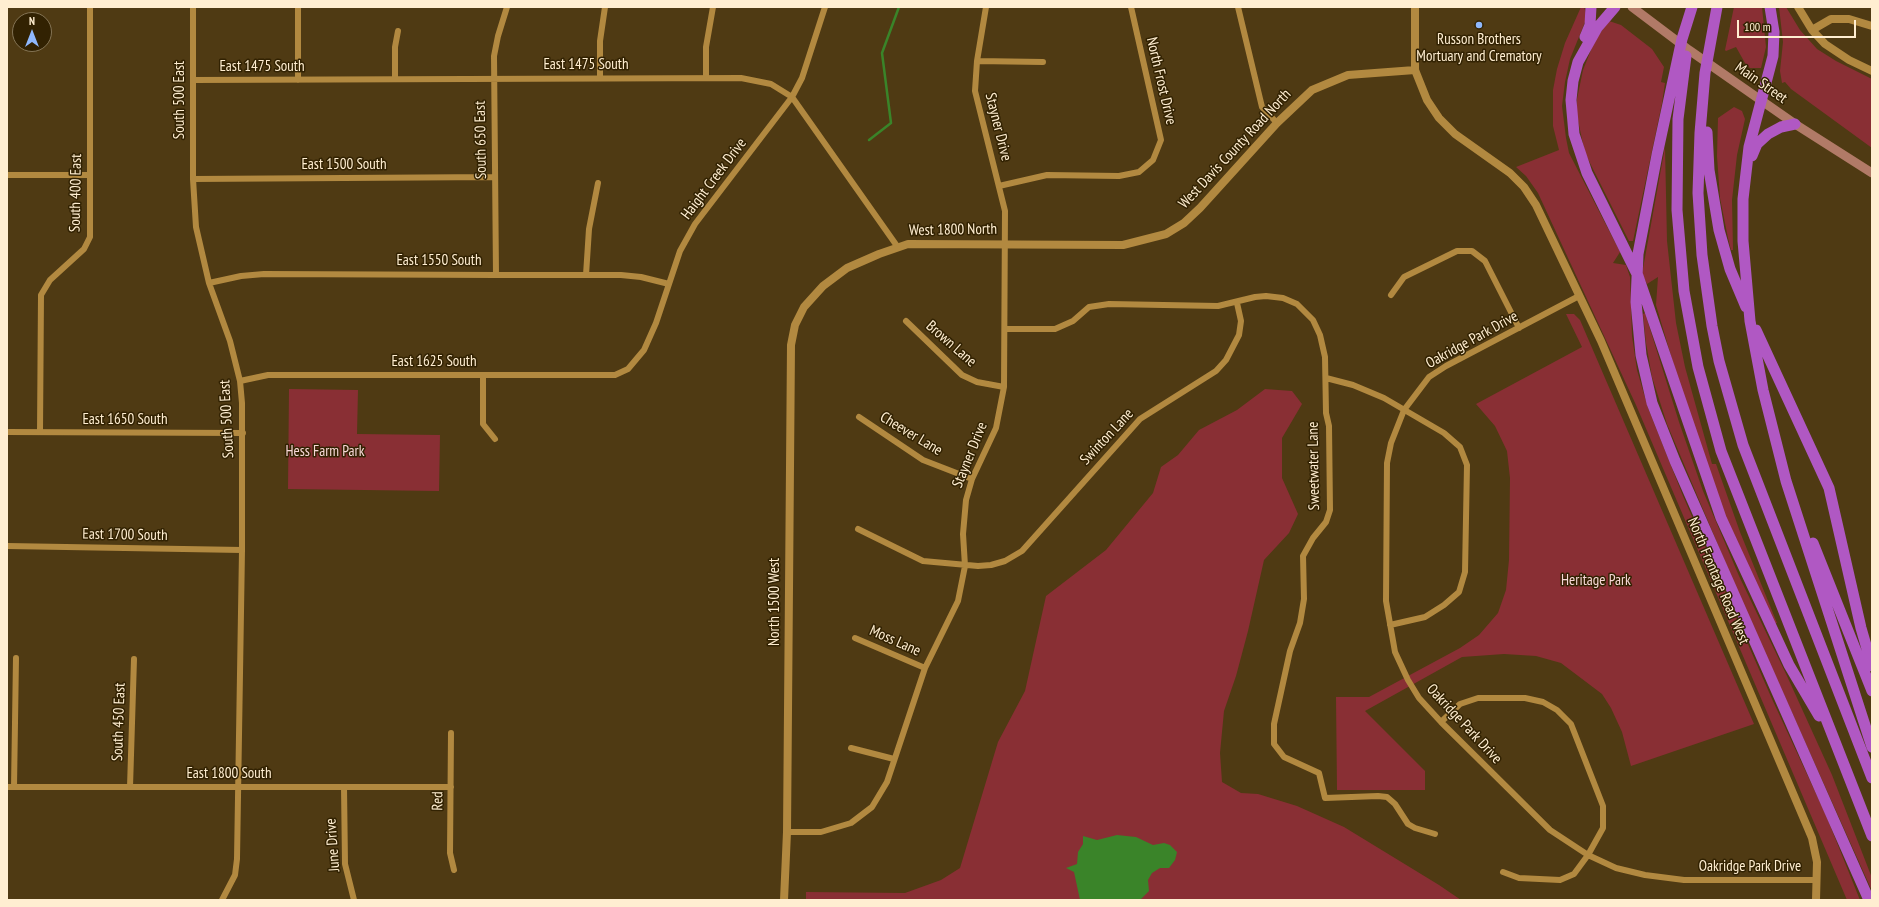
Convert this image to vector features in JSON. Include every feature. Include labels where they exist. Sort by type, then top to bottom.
[{"type":"highway","points":[[1581,57],[1581,45],[1590,25],[1591,7]]},
{"type":"highway","points":[[1614,7],[1597,28],[1581,57],[1573,81],[1571,100],[1574,134],[1587,173],[1638,276],[1720,518],[1789,665],[1835,742]]},
{"type":"highway","points":[[1693,7],[1679,112],[1677,210],[1681,261],[1690,328],[1698,367],[1722,451],[1872,836]]},
{"type":"highway","points":[[1693,7],[1681,46],[1639,246],[1636,302],[1641,355],[1652,403],[1675,461],[1869,900]]},
{"type":"highway","points":[[1717,7],[1708,51],[1702,102],[1698,193],[1703,263],[1712,326],[1719,361],[1743,445],[1872,778]]},
{"type":"highway","points":[[1770,7],[1774,32],[1773,56],[1749,147],[1743,199],[1743,240],[1750,321],[1763,390],[1786,481],[1872,747]]},
{"type":"highway","points":[[1715,18],[1715,42],[1708,112],[1707,152],[1712,191],[1723,249],[1740,294],[1829,488],[1861,628],[1872,666]]},
{"type":"highway","points":[[1746,171],[1757,144],[1768,134],[1781,127],[1795,124]]},
{"type":"highway","points":[[1783,466],[1790,480],[1872,691]]},
{"type":"main road","name":"Main Street","points":[[1635,9],[1689,50],[1795,124],[1872,173]]},
{"type":"street","name":"South 400 East","points":[[40,432],[41,295],[50,280],[84,249],[90,237],[90,7]]},
{"type":"street","name":"South 500 East","points":[[193,7],[193,179],[196,227],[209,283],[230,341],[240,381],[243,433],[238,787],[235,875],[222,900]]},
{"type":"street","points":[[298,7],[298,80]]},
{"type":"street","name":"South 650 East","points":[[496,275],[494,79],[498,36],[507,7]]},
{"type":"street","points":[[600,78],[600,42],[604,7]]},
{"type":"street","points":[[706,78],[706,47],[713,7]]},
{"type":"street","name":"Haight Creek Drive","points":[[628,369],[644,350],[656,323],[680,251],[695,224],[792,97],[802,78],[825,7]]},
{"type":"street","name":"Stayner Drive","points":[[787,832],[821,832],[851,823],[872,807],[887,782],[924,668],[958,601],[965,566],[963,549],[963,519],[972,479],[996,428],[1004,388],[1005,211],[975,90],[977,61],[986,7]]},
{"type":"street","name":"North Frost Drive","points":[[999,186],[1047,175],[1119,176],[1139,172],[1153,160],[1161,140],[1131,7]]},
{"type":"street","points":[[1238,7],[1262,107],[1277,123]]},
{"type":"street","name":"North Frontage Road West","points":[[1415,7],[1416,70],[1427,100],[1439,118],[1455,134],[1510,172],[1524,188],[1536,205],[1601,342],[1812,838],[1817,862],[1816,900]]},
{"type":"street","points":[[1798,7],[1812,30],[1825,44],[1849,60],[1872,71]]},
{"type":"street","points":[[1812,30],[1831,19],[1849,19],[1872,26]]},
{"type":"street","points":[[395,79],[395,47],[398,31]]},
{"type":"street","points":[[977,61],[1043,62]]},
{"type":"street","name":"West Davis County Road North","points":[[1122,245],[1166,234],[1184,223],[1200,208],[1277,123],[1312,90],[1348,75],[1416,70]]},
{"type":"street","name":"East 1475 South","points":[[193,80],[741,78],[771,84],[792,97],[897,246]]},
{"type":"street","points":[[7,174],[90,175]]},
{"type":"street","name":"East 1500 South","points":[[193,179],[495,177]]},
{"type":"street","points":[[586,275],[589,229],[598,183]]},
{"type":"street","name":"West 1800 North","points":[[804,307],[823,286],[848,268],[897,246],[908,244],[1004,243],[1122,245]]},
{"type":"street","points":[[1391,295],[1404,277],[1457,251],[1472,251],[1485,261],[1518,328]]},
{"type":"street","name":"East 1550 South","points":[[209,283],[240,276],[264,274],[586,275],[641,277],[669,284]]},
{"type":"street","name":"Oakridge Park Drive","points":[[1579,296],[1429,377],[1404,410],[1390,442],[1387,463],[1386,601],[1395,652],[1408,680],[1419,698],[1441,722],[1550,830],[1588,855],[1616,868],[1645,876],[1684,880],[1817,880]]},
{"type":"street","name":"Sweetwater Lane","points":[[1005,329],[1055,329],[1072,321],[1089,307],[1109,304],[1218,306],[1237,303],[1255,297],[1283,298],[1306,312],[1313,320],[1320,335],[1325,357],[1326,413],[1329,426],[1330,510],[1326,522],[1313,538],[1303,556],[1304,599],[1300,623],[1290,651],[1274,724],[1274,744],[1284,757],[1319,773],[1325,798],[1387,797],[1395,804],[1408,824],[1420,830],[1435,834]]},
{"type":"street","name":"Swinton Lane","points":[[858,529],[922,561],[965,566],[991,565],[1005,561],[1022,551],[1140,419],[1216,371],[1226,360],[1240,335],[1242,321],[1237,303]]},
{"type":"street","name":"North 1500 West","points":[[784,900],[787,832],[790,345],[795,325],[804,307]]},
{"type":"street","name":"Brown Lane","points":[[906,321],[962,375],[983,384],[1004,388]]},
{"type":"street","name":"East 1625 South","points":[[240,381],[268,375],[614,375],[628,369]]},
{"type":"street","points":[[482,375],[483,424],[496,439]]},
{"type":"street","points":[[1326,378],[1365,390],[1392,402],[1444,433],[1460,447],[1467,465],[1466,572],[1459,592],[1444,605],[1424,617],[1390,625]]},
{"type":"street","name":"Cheever Lane","points":[[859,417],[923,460],[972,479]]},
{"type":"street","name":"East 1650 South","points":[[7,432],[243,433]]},
{"type":"street","name":"East 1700 South","points":[[7,546],[242,550]]},
{"type":"street","name":"Moss Lane","points":[[855,638],[924,668]]},
{"type":"street","points":[[14,786],[16,658]]},
{"type":"street","name":"South 450 East","points":[[130,787],[134,659]]},
{"type":"street","points":[[1441,722],[1460,704],[1478,698],[1525,698],[1543,702],[1557,710],[1571,724],[1603,806],[1603,828],[1588,855],[1574,874],[1560,880],[1519,878],[1503,872]]},
{"type":"street","name":"Red","points":[[451,733],[450,853],[454,870]]},
{"type":"street","points":[[851,748],[894,759]]},
{"type":"street","name":"East 1800 South","points":[[7,786],[451,787]]},
{"type":"street","name":"June Drive","points":[[344,787],[345,864],[354,900]]},
{"type":"green space","points":[[1581,7],[1584,7],[1587,17],[1570,59],[1562,106],[1566,138],[1569,153],[1620,252],[1613,263],[1626,265],[1630,277],[1632,336],[1637,370],[1648,408],[1683,496],[1772,699],[1825,813],[1860,900],[1847,900],[1636,405],[1538,193],[1526,176],[1516,167],[1559,150],[1553,126],[1553,90],[1557,69],[1565,43]]},
{"type":"green space","points":[[1734,7],[1762,7],[1766,47],[1761,68],[1750,68],[1745,63],[1736,47],[1726,51],[1725,50]]},
{"type":"green space","points":[[1779,7],[1786,7],[1800,30],[1817,49],[1836,61],[1872,79],[1872,148],[1791,89],[1785,82],[1782,83],[1780,71],[1783,42]]},
{"type":"green space","points":[[1609,21],[1621,25],[1652,49],[1664,67],[1661,82],[1665,83],[1662,103],[1633,241],[1629,241],[1585,153],[1577,116],[1577,99],[1583,70],[1595,40]]},
{"type":"green space","points":[[1734,107],[1742,111],[1745,119],[1737,155],[1732,200],[1733,250],[1731,250],[1720,198],[1717,156],[1718,118]]},
{"type":"green space","points":[[1665,147],[1667,241],[1676,323],[1685,367],[1712,464],[1716,464],[1740,532],[1777,623],[1773,624],[1725,518],[1685,403],[1656,305],[1658,277],[1647,284],[1642,274]]},
{"type":"green space","points":[[1645,313],[1679,422],[1703,491],[1739,576],[1832,775],[1872,878],[1872,891],[1740,597],[1667,424],[1652,377],[1646,343],[1643,314]]},
{"type":"green space","name":"Heritage Park","points":[[1566,314],[1574,314],[1580,320],[1754,724],[1631,766],[1622,732],[1611,708],[1602,694],[1561,663],[1536,656],[1504,654],[1462,657],[1365,711],[1425,771],[1425,790],[1337,790],[1336,697],[1369,697],[1460,648],[1479,635],[1498,613],[1506,590],[1509,560],[1510,478],[1507,451],[1495,426],[1476,404],[1582,347]]},
{"type":"green space","name":"Hess Farm Park","points":[[289,389],[358,390],[357,434],[440,435],[439,491],[288,489]]},
{"type":"green space","points":[[1265,389],[1292,391],[1302,404],[1282,438],[1282,478],[1298,514],[1289,533],[1264,560],[1248,631],[1236,676],[1224,711],[1220,753],[1222,782],[1241,793],[1258,794],[1297,806],[1344,827],[1461,900],[806,900],[806,892],[905,893],[941,880],[960,868],[998,742],[1025,691],[1046,596],[1106,550],[1153,493],[1161,467],[1178,455],[1199,430],[1237,410]]},
{"type":"shaded area","points":[[1117,835],[1136,837],[1153,845],[1164,843],[1170,845],[1177,852],[1175,860],[1169,868],[1160,868],[1152,873],[1148,880],[1149,891],[1140,900],[1080,900],[1074,872],[1066,868],[1077,864],[1078,852],[1083,844],[1083,836],[1097,840]]},
{"type":"waterway","points":[[869,140],[891,123],[882,53],[899,7]]},
{"type":"place","name":"Russon Brothers Mortuary and Crematory","points":[[1479,25]]}]
